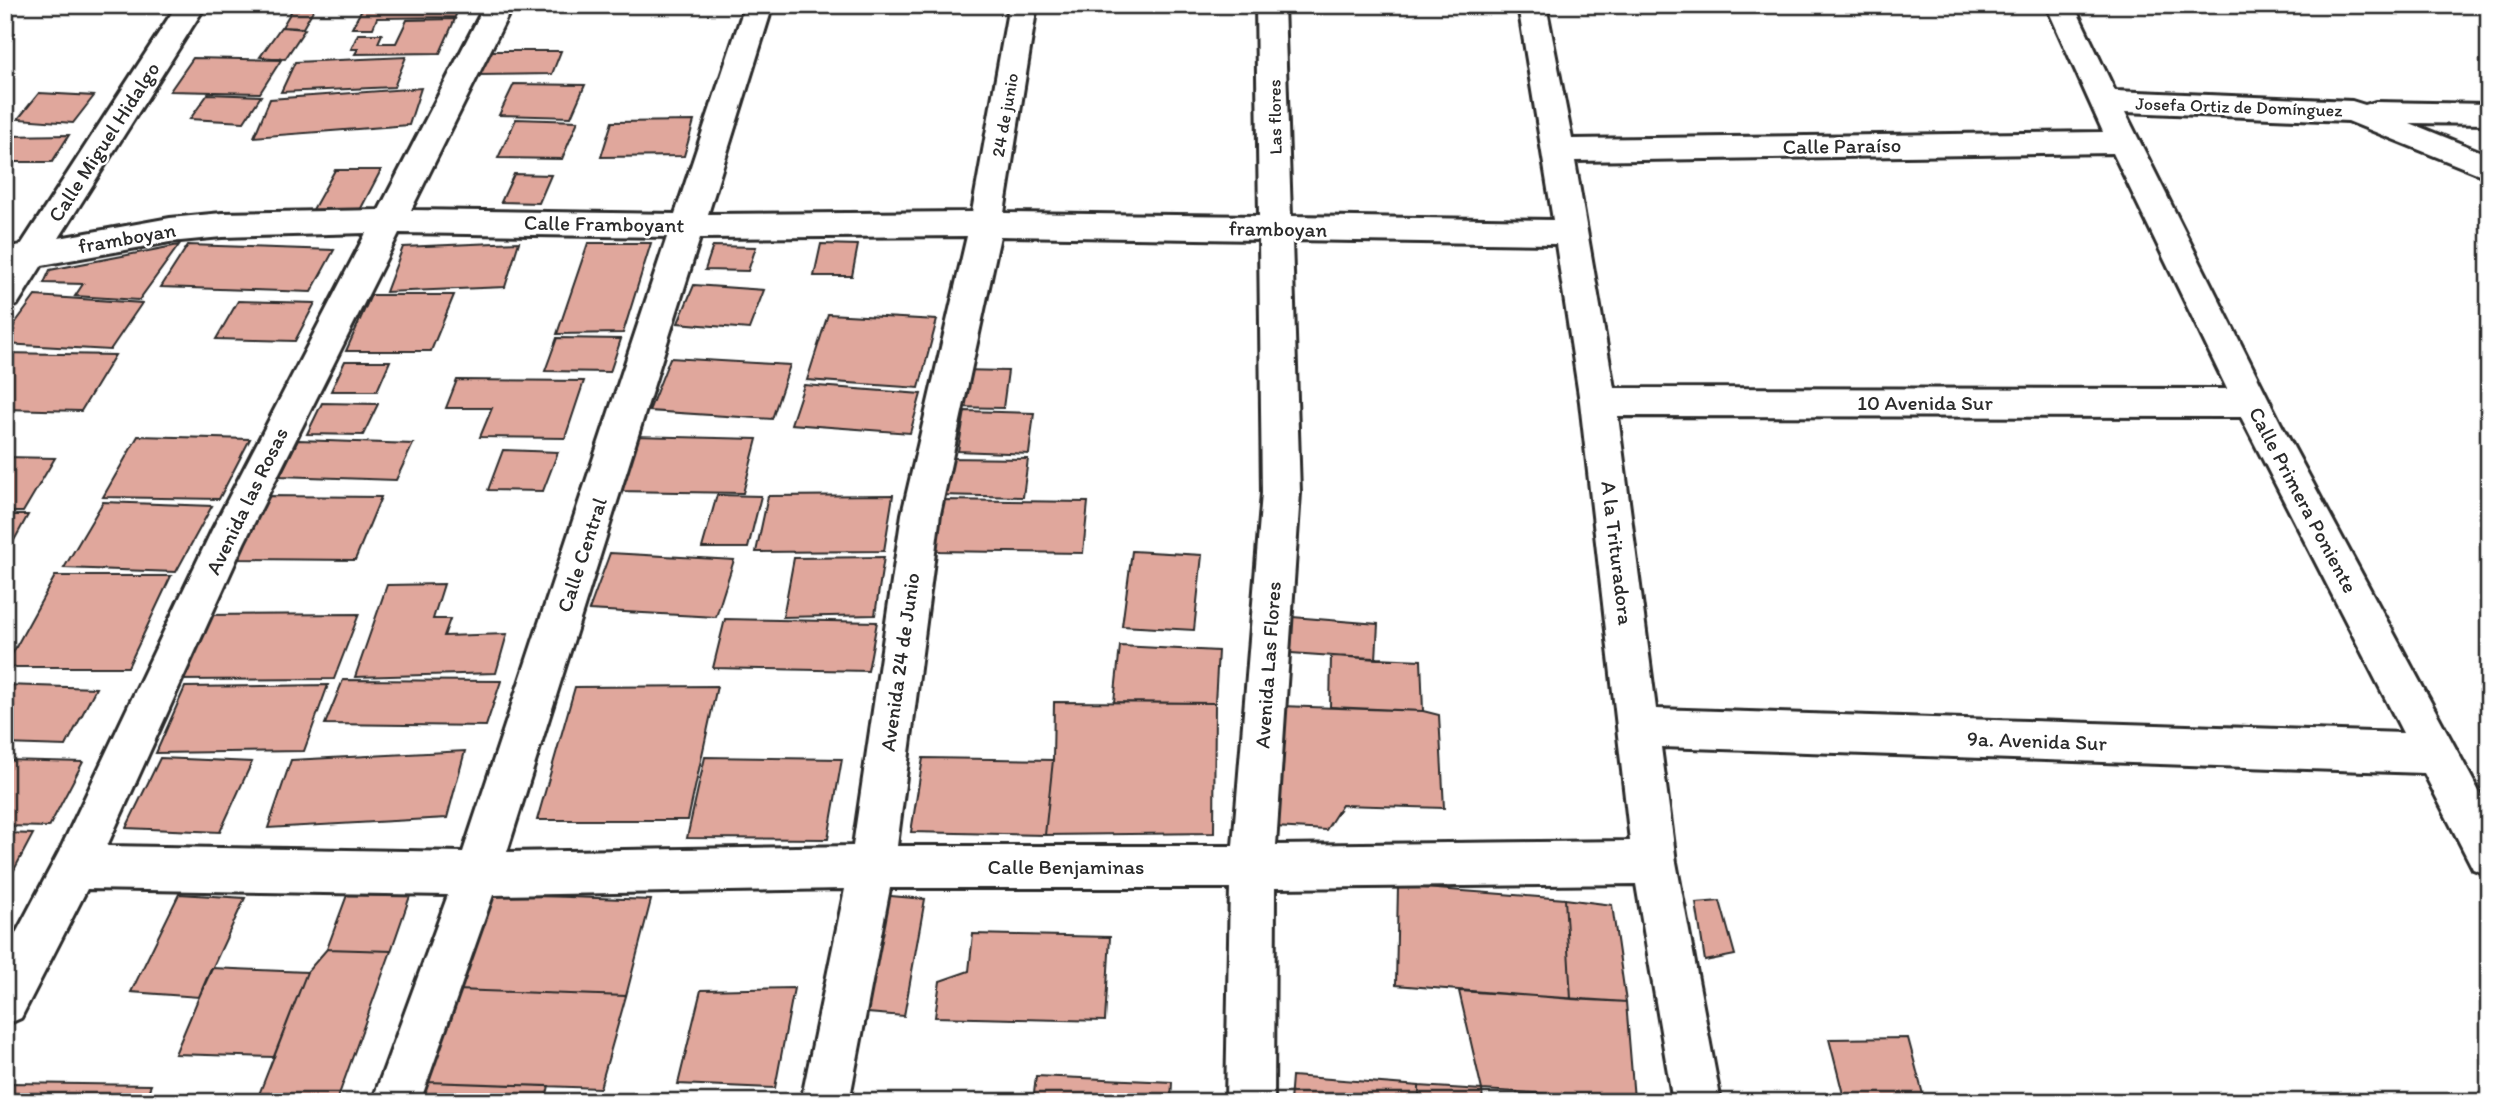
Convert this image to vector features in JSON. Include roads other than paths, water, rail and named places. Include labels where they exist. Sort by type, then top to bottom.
[{"type":"street","name":"Calle Miguel Hidalgo","points":[[5,296],[19,257],[192,5]]},
{"type":"street","name":"Avenida las Rosas","points":[[5,1002],[75,867],[226,541],[499,5]]},
{"type":"street","name":"Calle Central","points":[[396,1102],[478,874],[759,5]]},
{"type":"street","name":"24 de junio","points":[[986,224],[1023,5]]},
{"type":"street","name":"Las flores","points":[[1270,5],[1277,229]]},
{"type":"street","name":"A la Trituradora","points":[[1532,5],[1559,150],[1598,402],[1654,862],[1697,1102]]},
{"type":"street","name":"Calle Primera Poniente","points":[[2060,5],[2103,101],[2253,404],[2489,854]]},
{"type":"street","name":"Josefa Ortiz de Domínguez","points":[[2103,101],[2352,111],[2489,167]]},
{"type":"street","points":[[2352,111],[2489,114]]},
{"type":"street","name":"Calle Paraíso","points":[[1559,150],[2125,142]]},
{"type":"street","name":"Calle Framboyant","points":[[222,225],[388,221],[688,226],[986,224]]},
{"type":"street","name":"framboyan","points":[[986,224],[1571,232]]},
{"type":"street","name":"Avenida 24 de Junio","points":[[825,1102],[872,867],[920,514],[986,224]]},
{"type":"street","name":"framboyan","points":[[19,257],[170,230],[222,225]]},
{"type":"street","name":"Avenida Las Flores","points":[[1250,1102],[1253,867],[1282,493],[1277,229]]},
{"type":"street","name":"10 Avenida Sur","points":[[1598,402],[2253,404]]},
{"type":"street","name":"9a. Avenida Sur","points":[[1639,727],[2435,754]]},
{"type":"street","name":"Calle Benjaminas","points":[[75,867],[478,874],[872,867],[1253,867],[1654,862]]}]
